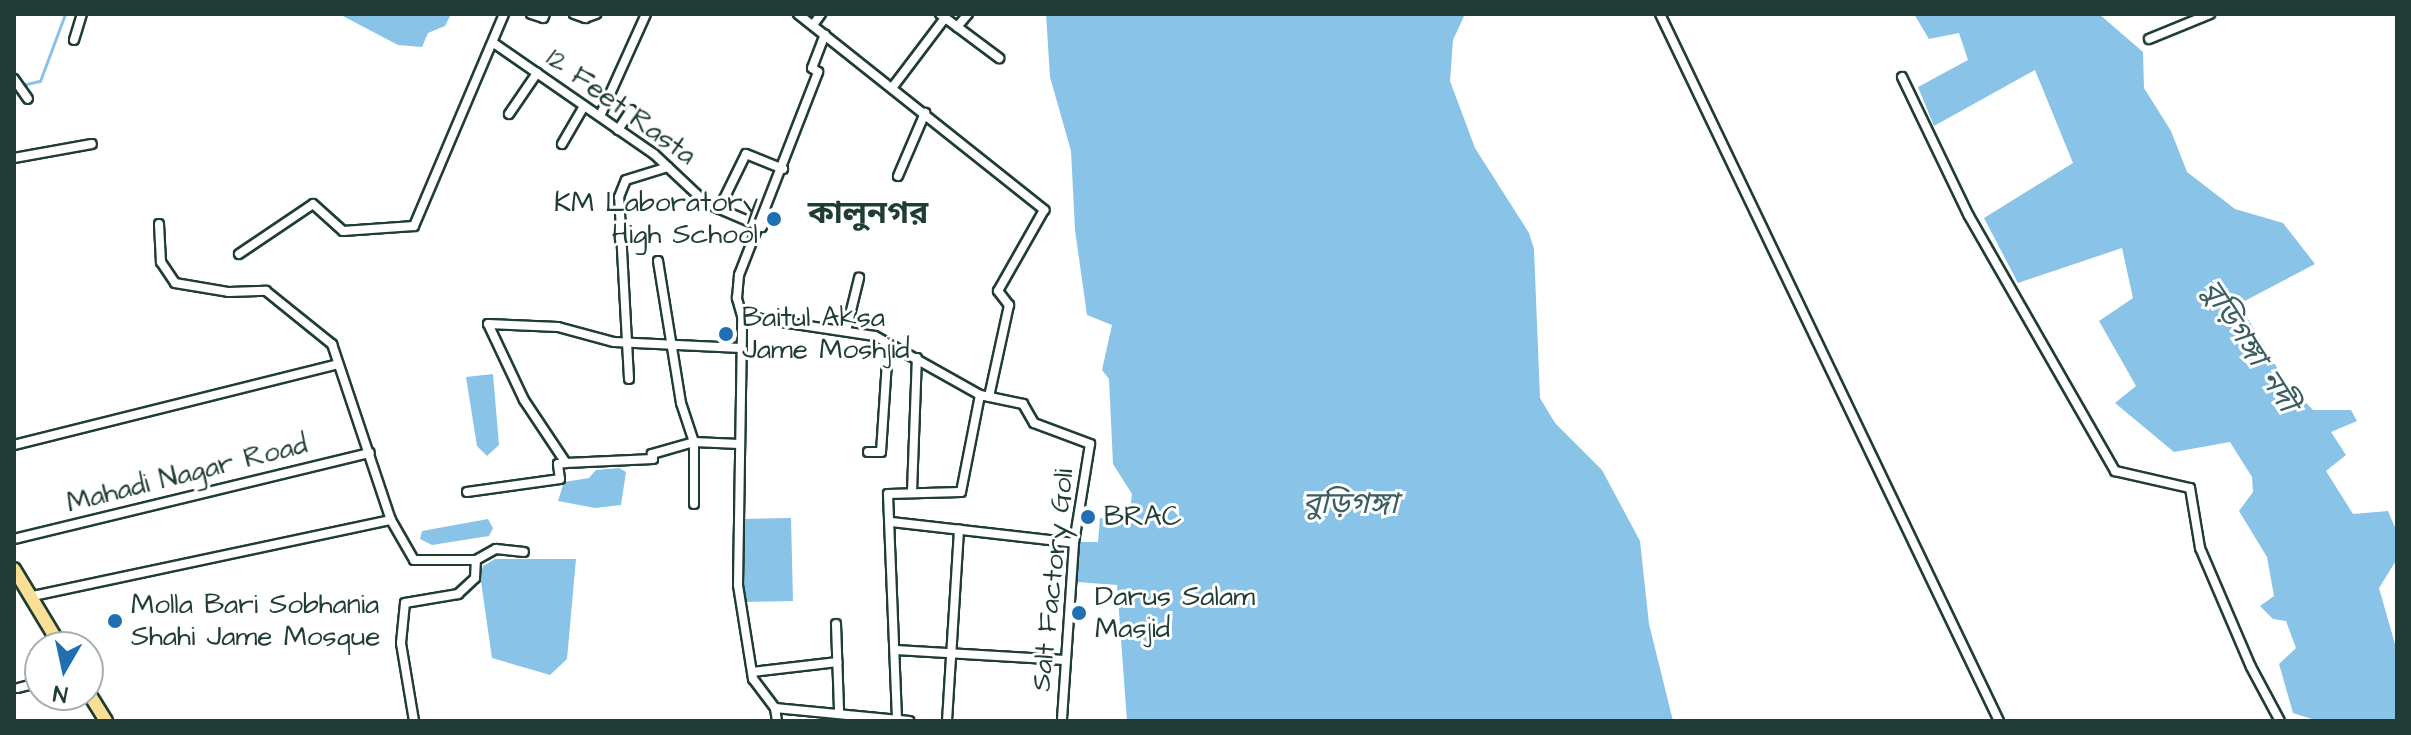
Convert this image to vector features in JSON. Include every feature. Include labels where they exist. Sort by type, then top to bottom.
[{"type":"highway","points":[[14,569],[52,631]]},
{"type":"street","points":[[74,40],[82,14]]},
{"type":"street","points":[[239,254],[313,204],[343,231],[414,226],[495,44],[504,14]]},
{"type":"street","points":[[531,14],[543,18],[545,14]]},
{"type":"street","points":[[575,14],[585,18],[596,14]]},
{"type":"street","points":[[600,116],[646,14]]},
{"type":"street","points":[[798,14],[1044,210],[998,291],[1009,305],[961,492],[888,494],[897,719]]},
{"type":"street","points":[[813,25],[821,14]]},
{"type":"street","points":[[957,27],[968,14]]},
{"type":"street","points":[[1660,14],[1999,721]]},
{"type":"street","points":[[2149,39],[2210,14]]},
{"type":"street","points":[[892,88],[943,16],[999,58]]},
{"type":"street","points":[[777,721],[775,708],[752,672],[738,585],[742,316],[739,275],[762,227],[818,72],[812,68],[825,34]]},
{"type":"street","name":"12 Feet Rasta","points":[[495,44],[600,116],[719,209],[762,227]]},
{"type":"street","points":[[509,114],[537,73]]},
{"type":"street","points":[[1902,77],[1969,216],[2115,471],[2190,488],[2200,548],[2251,667],[2280,721]]},
{"type":"street","points":[[14,79],[26,95]]},
{"type":"street","points":[[562,144],[584,106]]},
{"type":"street","points":[[618,130],[631,110]]},
{"type":"street","points":[[898,176],[925,113]]},
{"type":"street","points":[[14,158],[92,144]]},
{"type":"street","points":[[719,209],[746,154],[783,169]]},
{"type":"street","points":[[629,379],[621,188],[636,175],[668,167]]},
{"type":"street","points":[[159,224],[161,262],[175,283],[229,292],[266,291],[332,344],[391,520],[414,560],[423,564],[476,560],[496,549],[524,552]]},
{"type":"street","points":[[658,261],[671,345],[694,442],[694,504]]},
{"type":"street","points":[[846,331],[859,278]]},
{"type":"street","points":[[742,316],[875,336],[888,346],[917,358],[985,396]]},
{"type":"street","points":[[566,463],[524,400],[488,324],[558,327],[626,343],[741,348]]},
{"type":"street","points":[[868,452],[881,452],[888,346]]},
{"type":"street","points":[[912,492],[917,358]]},
{"type":"street","points":[[14,445],[338,364]]},
{"type":"street","name":"Salt Factory Goli","points":[[985,396],[1023,404],[1034,423],[1090,444],[1074,543],[1062,721]]},
{"type":"street","points":[[467,492],[560,479],[558,464],[653,459],[652,454],[694,442],[739,444]]},
{"type":"street","name":"Mahadi Nagar Road","points":[[14,539],[370,453]]},
{"type":"street","points":[[33,596],[391,520]]},
{"type":"street","points":[[891,522],[1074,543]]},
{"type":"street","points":[[947,721],[959,529]]},
{"type":"street","points":[[414,721],[401,643],[405,603],[458,594],[475,578],[476,560]]},
{"type":"street","points":[[836,624],[839,710]]},
{"type":"street","points":[[896,650],[1065,660]]},
{"type":"street","points":[[752,672],[837,662]]},
{"type":"street","points":[[18,688],[24,686]]},
{"type":"street","points":[[775,708],[839,710],[909,721]]},
{"type":"water","points":[[339,14],[451,14],[445,26],[428,33],[422,47],[398,45]]},
{"type":"water","name":"বুড়িগঙ্গা","points":[[1046,14],[1465,14],[1453,40],[1450,81],[1475,148],[1529,233],[1534,249],[1540,398],[1555,423],[1602,470],[1640,541],[1649,624],[1673,721],[1127,721],[1117,585],[1077,582],[1080,542],[1098,542],[1100,518],[1129,520],[1132,494],[1113,464],[1109,379],[1102,370],[1112,325],[1087,315],[1075,230],[1071,151],[1050,77]]},
{"type":"water","name":"বুড়িগঙ্গা নদী","points":[[1914,14],[2099,14],[2143,52],[2144,88],[2171,131],[2187,172],[2235,209],[2283,223],[2315,264],[2239,304],[2285,381],[2313,410],[2351,410],[2357,421],[2331,432],[2346,455],[2326,471],[2353,514],[2388,511],[2397,532],[2397,559],[2379,588],[2397,651],[2397,721],[2318,721],[2293,713],[2279,664],[2296,648],[2286,621],[2273,619],[2260,606],[2274,596],[2267,557],[2239,511],[2253,492],[2252,477],[2230,442],[2174,452],[2115,403],[2136,386],[2099,321],[2133,298],[2122,248],[2018,283],[1984,218],[2073,163],[2035,70],[1934,126],[1918,87],[1968,60],[1959,33],[1929,39]]},
{"type":"water","points":[[493,374],[499,445],[487,456],[477,446],[466,377]]},
{"type":"water","points":[[619,468],[626,472],[621,505],[595,508],[558,501],[564,482],[589,478],[596,470]]},
{"type":"water","points":[[791,518],[793,601],[744,602],[742,519]]},
{"type":"water","points":[[488,519],[493,528],[489,536],[432,545],[420,539],[422,531]]},
{"type":"water","points":[[495,559],[576,559],[567,659],[550,675],[492,658],[480,575],[483,566]]},
{"type":"waterway","points":[[22,85],[40,81],[65,14]]},
{"type":"place","name":"KM Laboratory High School","points":[[774,219]]},
{"type":"place","name":"Baitul Aksa Jame Moshjid","points":[[726,334]]},
{"type":"place","name":"BRAC","points":[[1088,517]]},
{"type":"place","name":"Darus Salam Masjid","points":[[1079,613]]},
{"type":"place","name":"Molla Bari Sobhania Shahi Jame Mosque","points":[[115,621]]},
{"type":"district","name":"কালুনগর","points":[[868,214]]}]
